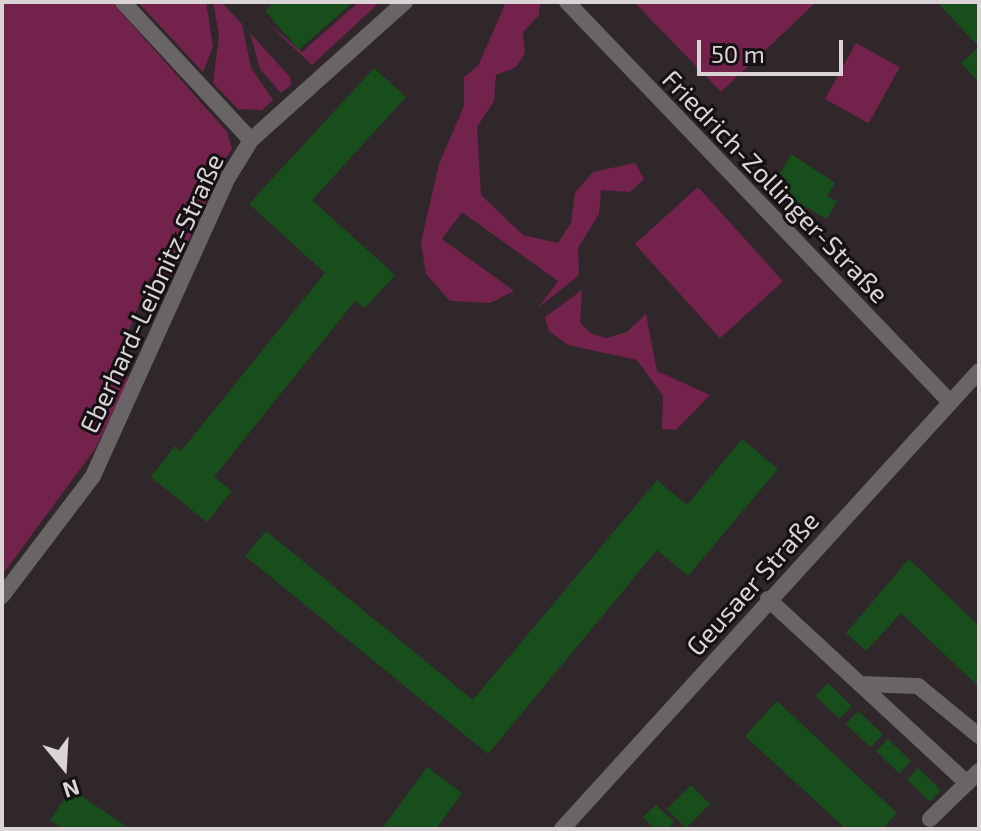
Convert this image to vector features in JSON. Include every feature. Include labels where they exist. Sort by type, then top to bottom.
[{"type":"street","points":[[123,2],[251,140]]},
{"type":"street","name":"Eberhard-Leibnitz-Straße","points":[[2,596],[93,476],[227,179],[251,140],[405,2]]},
{"type":"street","name":"Friedrich-Zollinger-Straße","points":[[567,2],[950,402]]},
{"type":"street","name":"Geusaer Straße","points":[[562,829],[768,599],[979,371]]},
{"type":"street","points":[[768,599],[967,783]]},
{"type":"street","points":[[860,684],[918,686],[979,736]]},
{"type":"street","points":[[930,819],[979,771]]},
{"type":"shaded area","points":[[2,2],[112,2],[227,132],[232,149],[225,159],[211,153],[195,188],[209,195],[169,284],[150,277],[116,362],[130,378],[95,449],[2,575]]},
{"type":"shaded area","points":[[138,2],[206,2],[213,47],[203,72]]},
{"type":"shaded area","points":[[213,2],[221,2],[242,24],[251,68],[273,100],[262,110],[238,109],[213,83],[219,35]]},
{"type":"shaded area","points":[[359,2],[380,2],[312,65],[262,18],[302,52]]},
{"type":"shaded area","points":[[506,2],[540,2],[539,15],[523,32],[525,53],[516,67],[496,75],[494,101],[477,127],[481,195],[523,235],[558,243],[571,223],[575,193],[593,172],[635,163],[644,179],[630,192],[601,190],[599,214],[578,248],[579,275],[538,308],[558,281],[462,212],[442,239],[514,291],[490,303],[450,301],[426,274],[421,242],[439,164],[464,106],[464,77],[478,66]]},
{"type":"shaded area","points":[[634,2],[814,2],[815,3],[721,92]]},
{"type":"shaded area","points":[[250,33],[290,77],[291,85],[281,93],[260,69]]},
{"type":"shaded area","points":[[856,43],[900,67],[869,123],[825,99]]},
{"type":"shaded area","points":[[698,187],[783,281],[720,338],[635,244]]},
{"type":"shaded area","points":[[582,290],[580,322],[590,333],[606,338],[627,332],[646,314],[657,371],[710,395],[676,430],[662,429],[663,396],[637,360],[568,345],[549,331],[545,317]]},
{"type":"building","points":[[274,2],[353,2],[299,50],[265,11]]},
{"type":"building","points":[[937,2],[979,2],[979,47]]},
{"type":"building","points":[[979,47],[979,82],[961,63]]},
{"type":"building","points":[[374,68],[406,97],[312,200],[395,275],[365,308],[355,301],[214,477],[232,491],[207,522],[151,477],[175,446],[181,451],[325,273],[249,204]]},
{"type":"building","points":[[791,154],[835,183],[827,196],[837,201],[827,219],[772,188]]},
{"type":"building","points":[[742,439],[778,469],[688,576],[657,550],[488,754],[245,556],[266,531],[473,700],[657,480],[687,505]]},
{"type":"building","points":[[909,559],[979,626],[979,687],[901,613],[866,651],[846,633]]},
{"type":"building","points":[[828,683],[852,706],[839,719],[815,696]]},
{"type":"building","points":[[777,701],[897,813],[882,829],[846,829],[745,736]]},
{"type":"building","points":[[858,711],[883,734],[871,747],[846,724]]},
{"type":"building","points":[[888,739],[911,761],[899,773],[876,751]]},
{"type":"building","points":[[427,767],[462,793],[436,829],[382,829]]},
{"type":"building","points":[[918,768],[941,790],[930,802],[907,780]]},
{"type":"building","points":[[691,785],[710,804],[686,828],[667,809]]},
{"type":"building","points":[[71,789],[130,829],[63,829],[50,820]]},
{"type":"building","points":[[656,805],[674,822],[667,829],[655,829],[643,817]]}]
